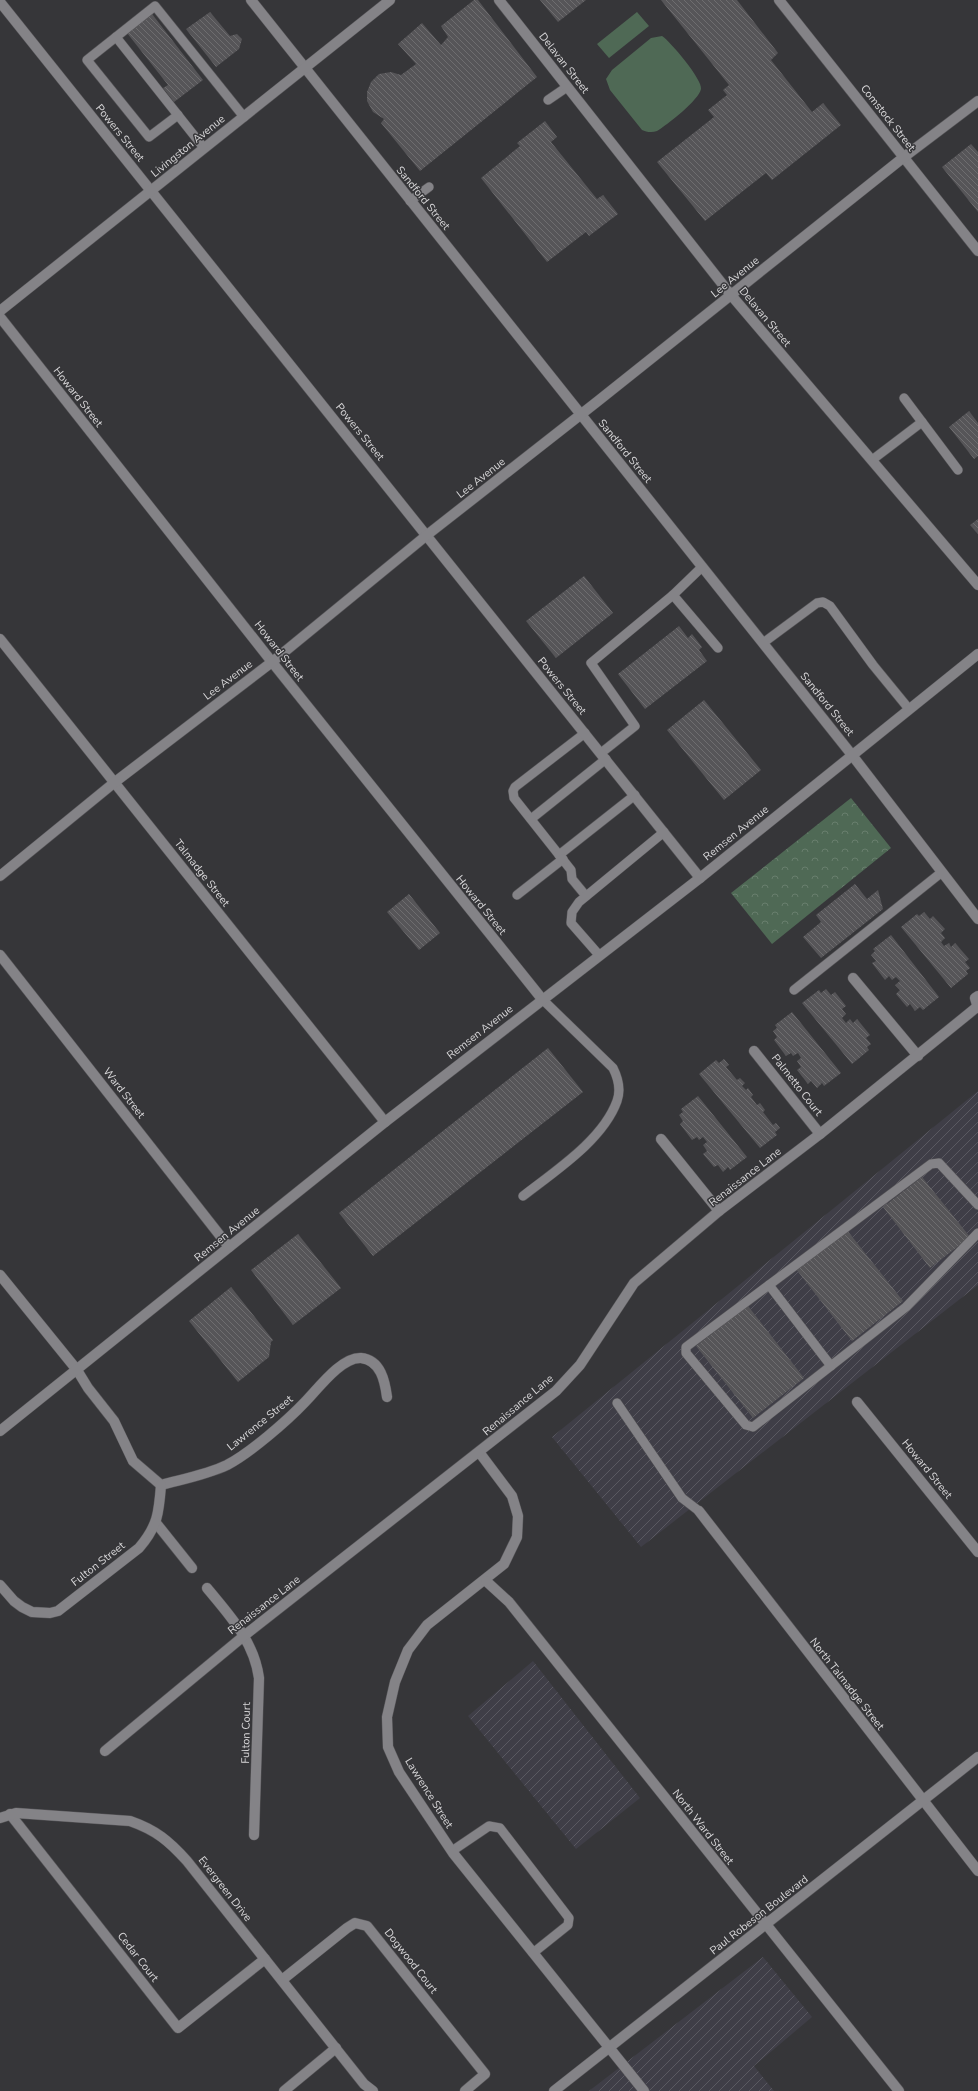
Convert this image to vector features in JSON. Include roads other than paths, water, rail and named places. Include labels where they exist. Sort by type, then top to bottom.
[{"type":"street","name":"Sandford Street","points":[[251,0],[852,755],[978,919]]},
{"type":"street","name":"Livingston Avenue","points":[[0,312],[390,0]]},
{"type":"street","name":"Delavan Street","points":[[499,0],[731,295],[978,585]]},
{"type":"street","name":"Comstock Street","points":[[780,0],[978,251]]},
{"type":"street","name":"Powers Street","points":[[0,2],[700,878]]},
{"type":"street","name":"Lee Avenue","points":[[0,876],[115,782],[272,662],[427,535],[978,101]]},
{"type":"street","name":"Howard Street","points":[[0,317],[272,662],[542,999]]},
{"type":"street","name":"Talmadge Street","points":[[0,639],[384,1122]]},
{"type":"street","name":"Remsen Avenue","points":[[0,1431],[384,1122],[700,878],[978,654]]},
{"type":"street","name":"Ward Street","points":[[0,955],[229,1247]]},
{"type":"street","points":[[853,978],[918,1056]]},
{"type":"street","name":"Renaissance Lane","points":[[105,1751],[245,1635],[556,1391],[580,1365],[634,1283],[719,1211],[820,1134],[977,1008],[974,998],[978,996]]},
{"type":"street","name":"Palmetto Court","points":[[754,1051],[820,1134]]},
{"type":"street","points":[[661,1139],[719,1211]]},
{"type":"street","points":[[0,1275],[77,1370],[88,1388],[114,1421],[133,1460],[160,1485],[156,1523],[192,1568]]},
{"type":"street","name":"Lawrence Street","points":[[160,1485],[217,1469],[239,1457],[290,1416],[338,1368],[349,1360],[360,1358],[369,1360],[377,1367],[384,1379],[387,1397]]},
{"type":"street","name":"Howard Street","points":[[857,1402],[978,1552]]},
{"type":"street","name":"Lawrence Street","points":[[480,1452],[512,1496],[518,1516],[517,1537],[504,1564],[486,1581],[428,1625],[408,1650],[395,1682],[386,1717],[388,1747],[399,1772],[452,1851],[644,2091]]},
{"type":"street","name":"North Talmadge Street","points":[[699,1511],[922,1801],[978,1871]]},
{"type":"street","name":"Fulton Street","points":[[0,1584],[14,1601],[22,1607],[41,1613],[58,1611],[139,1548],[149,1536],[156,1523]]},
{"type":"street","name":"North Ward Street","points":[[486,1581],[509,1602],[899,2091]]},
{"type":"street","points":[[207,1588],[245,1635]]},
{"type":"street","name":"Fulton Court","points":[[245,1635],[253,1651],[259,1678],[254,1835]]},
{"type":"street","name":"Paul Robeson Boulevard","points":[[554,2091],[978,1757]]},
{"type":"street","name":"Evergreen Drive","points":[[0,1818],[16,1813],[130,1821],[145,1826],[166,1839],[187,1860],[265,1960],[370,2089]]},
{"type":"street","name":"Cedar Court","points":[[10,1814],[178,2028],[265,1960]]},
{"type":"street","name":"Dogwood Court","points":[[282,1980],[347,1928],[355,1923],[367,1926],[485,2074],[465,2091]]},
{"type":"street","points":[[284,2091],[336,2048]]},
{"type":"street","points":[[356,2091],[370,2089]]},
{"type":"lane","points":[[178,115],[149,137],[87,60],[154,6],[244,117]]},
{"type":"lane","points":[[116,37],[204,148]]},
{"type":"lane","points":[[548,100],[567,87]]},
{"type":"lane","points":[[410,201],[429,187]]},
{"type":"lane","points":[[904,398],[958,470]]},
{"type":"lane","points":[[872,460],[922,422]]},
{"type":"lane","points":[[531,819],[635,726],[591,663],[673,595],[702,567]]},
{"type":"lane","points":[[673,595],[718,648]]},
{"type":"lane","points":[[763,643],[818,603],[823,602],[830,606],[909,709]]},
{"type":"lane","points":[[585,733],[514,787],[513,792],[514,798],[571,870],[572,879],[586,896]]},
{"type":"lane","points":[[517,895],[635,795]]},
{"type":"lane","points":[[599,955],[571,923],[572,912],[586,896],[664,832]]},
{"type":"lane","points":[[794,990],[942,872]]},
{"type":"lane","points":[[524,1196],[577,1153],[595,1135],[617,1101],[619,1092],[618,1079],[613,1068],[542,999]]},
{"type":"lane","points":[[977,1202],[939,1163],[931,1164],[686,1346],[686,1353],[746,1425],[753,1427],[906,1307],[978,1233]]},
{"type":"lane","points":[[769,1285],[831,1366]]},
{"type":"lane","points":[[617,1404],[682,1498],[699,1511]]},
{"type":"lane","points":[[452,1851],[490,1826],[500,1828],[568,1918],[568,1924],[533,1953]]}]
